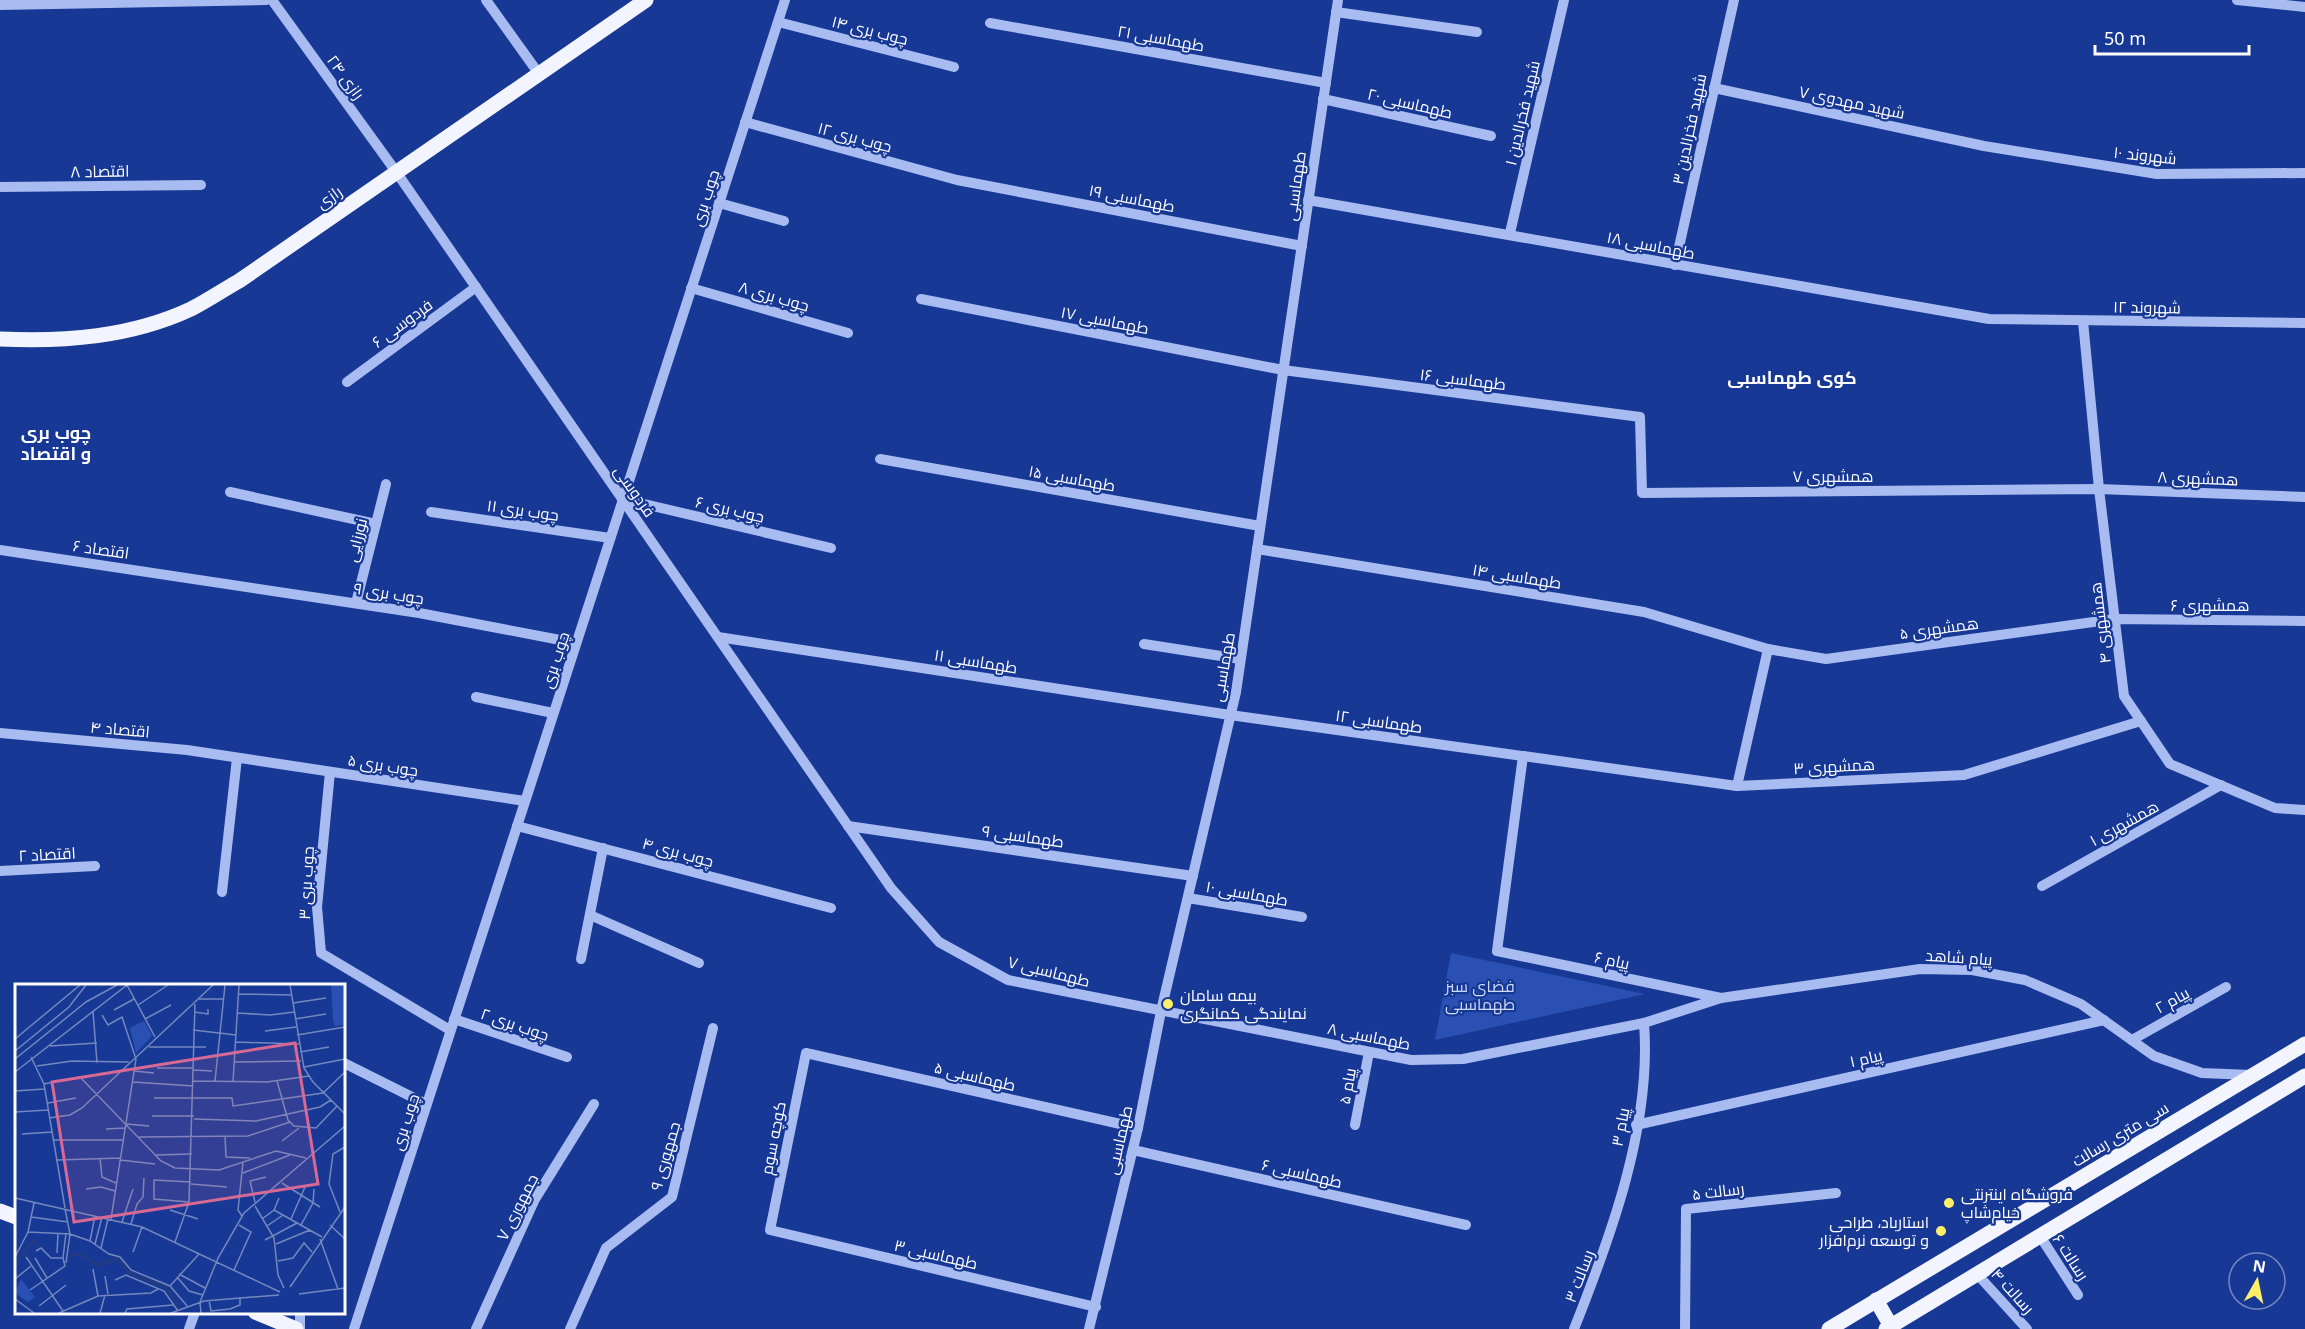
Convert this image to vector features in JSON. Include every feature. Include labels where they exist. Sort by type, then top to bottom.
[{"type":"main road","name":"رازی","points":[[0,339],[50,341],[124,332],[190,309],[239,281],[646,0]]},
{"type":"main road","name":"سی متری رسالت","points":[[1829,1329],[2305,1044]]},
{"type":"main road","points":[[1876,1300],[1888,1328],[2305,1076]]},
{"type":"main road","points":[[0,1211],[15,1217]]},
{"type":"main road","points":[[263,1320],[298,1329]]},
{"type":"street","points":[[0,5],[266,0]]},
{"type":"street","name":"رازی ۲۴","points":[[272,0],[397,173]]},
{"type":"street","points":[[486,0],[538,74]]},
{"type":"street","name":"چوب بری","points":[[354,1329],[785,0]]},
{"type":"street","name":"۱ شهید فخرالدین","points":[[1510,233],[1564,0]]},
{"type":"street","name":"۳ شهید فخرالدین","points":[[1675,265],[1734,0]]},
{"type":"street","points":[[2237,0],[2305,7]]},
{"type":"street","points":[[1337,6],[1477,32]]},
{"type":"street","name":"طهماسبی","points":[[1089,1329],[1138,1128],[1161,1011],[1230,715],[1257,549],[1337,6]]},
{"type":"street","name":"۱۴ چوب بری","points":[[778,22],[954,67]]},
{"type":"street","name":"۲۱ طهماسبی","points":[[990,23],[1326,83]]},
{"type":"street","name":"۷ شهید مهدوی","points":[[1714,88],[1984,146]]},
{"type":"street","name":"۲۰ طهماسبی","points":[[1323,99],[1491,136]]},
{"type":"street","name":"۱۲ چوب بری","points":[[745,122],[957,180]]},
{"type":"street","name":"شهروند ۱۰","points":[[1984,146],[2157,174],[2305,173]]},
{"type":"street","name":"فردوسی","points":[[397,173],[848,826]]},
{"type":"street","name":"۱۹ طهماسبی","points":[[957,180],[1302,246]]},
{"type":"street","name":"۸ اقتصاد","points":[[0,187],[201,185]]},
{"type":"street","name":"۱۸ طهماسبی","points":[[1308,200],[1510,233],[1675,265],[1989,319]]},
{"type":"street","points":[[719,203],[784,221]]},
{"type":"street","name":"فردوسی ۶","points":[[347,382],[476,287]]},
{"type":"street","name":"۸ چوب بری","points":[[691,288],[848,333]]},
{"type":"street","name":"۱۷ طهماسبی","points":[[921,299],[1283,370]]},
{"type":"street","name":"شهروند ۱۲","points":[[1989,319],[2305,323]]},
{"type":"street","name":"همشهری ۴","points":[[2083,321],[2099,489],[2124,696],[2170,764],[2276,808],[2305,810]]},
{"type":"street","name":"۱۶ طهماسبی","points":[[1283,370],[1640,417]]},
{"type":"street","name":"۷ همشهری","points":[[1640,417],[1642,493],[2099,489]]},
{"type":"street","name":"۱۵ طهماسبی","points":[[880,459],[1260,526]]},
{"type":"street","name":"نورزایی","points":[[356,603],[386,484]]},
{"type":"street","name":"۸ همشهری","points":[[2099,489],[2300,496]]},
{"type":"street","points":[[230,492],[376,524]]},
{"type":"street","name":"۶ چوب بری","points":[[622,500],[831,548]]},
{"type":"street","name":"۱۱ چوب بری","points":[[431,512],[610,538]]},
{"type":"street","name":"۱۴ طهماسبی","points":[[1257,549],[1644,612],[1768,649]]},
{"type":"street","name":"۶ اقتصاد","points":[[0,550],[197,577]]},
{"type":"street","name":"۹ چوب بری","points":[[197,577],[576,643]]},
{"type":"street","name":"۶ همشهری","points":[[2115,619],[2305,621]]},
{"type":"street","name":"۵ همشهری","points":[[1768,649],[1826,658],[2115,619]]},
{"type":"street","name":"۱۱ طهماسبی","points":[[717,637],[1230,715]]},
{"type":"street","points":[[1144,644],[1240,659]]},
{"type":"street","points":[[1737,786],[1768,649]]},
{"type":"street","points":[[476,697],[553,713]]},
{"type":"street","name":"۱۲ طهماسبی","points":[[1230,715],[1523,756]]},
{"type":"street","name":"۳ همشهری","points":[[1523,756],[1737,786],[1964,775],[2141,721]]},
{"type":"street","name":"۴ اقتصاد","points":[[0,733],[237,758]]},
{"type":"street","name":"۶ پیام","points":[[1523,756],[1497,951],[1721,998]]},
{"type":"street","points":[[222,892],[237,758]]},
{"type":"street","name":"۵ چوب بری","points":[[237,758],[525,801]]},
{"type":"street","name":"۳ چوب بری","points":[[330,772],[317,907],[321,953],[452,1025]]},
{"type":"street","name":"۱ همشهری","points":[[2042,886],[2221,785]]},
{"type":"street","name":"۴ چوب بری","points":[[517,826],[831,908]]},
{"type":"street","name":"۹ طهماسبی","points":[[848,826],[1193,876]]},
{"type":"street","name":"۷ طهماسبی","points":[[848,826],[891,888],[939,942],[1008,980],[1161,1011]]},
{"type":"street","points":[[581,959],[603,848]]},
{"type":"street","name":"۲ اقتصاد","points":[[0,871],[95,866]]},
{"type":"street","name":"۱۰ طهماسبی","points":[[1188,898],[1302,917]]},
{"type":"street","points":[[590,915],[699,963]]},
{"type":"street","name":"پیام شاهد","points":[[1644,1023],[1721,998],[1920,969],[1972,970],[2025,980],[2081,1004],[2154,1056],[2202,1073],[2253,1076]]},
{"type":"street","name":"۲ پیام","points":[[2132,1040],[2226,987]]},
{"type":"street","name":"۸ طهماسبی","points":[[1161,1011],[1411,1060],[1463,1059],[1644,1023]]},
{"type":"street","name":"۱ پیام","points":[[1636,1125],[2104,1020]]},
{"type":"street","name":"۳ پیام","points":[[1611,1235],[1636,1125],[1646,1054],[1644,1023]]},
{"type":"street","name":"۲ چوب بری","points":[[452,1025],[567,1058]]},
{"type":"street","name":"۹ جمهوری","points":[[570,1329],[606,1248],[672,1197],[713,1028]]},
{"type":"street","name":"۵ پیام","points":[[1355,1125],[1368,1052]]},
{"type":"street","name":"۵ طهماسبی","points":[[806,1053],[1138,1128]]},
{"type":"street","name":"کوچه سوم","points":[[770,1230],[806,1053]]},
{"type":"street","points":[[345,1064],[426,1104]]},
{"type":"street","name":"۷ جمهوری","points":[[476,1329],[535,1199],[594,1104]]},
{"type":"street","name":"۶ طهماسبی","points":[[1132,1150],[1466,1225]]},
{"type":"street","name":"۵ رسالت","points":[[1685,1329],[1686,1209],[1836,1193]]},
{"type":"street","name":"۳ طهماسبی","points":[[770,1230],[1096,1307]]},
{"type":"street","name":"۳ رسالت","points":[[1574,1329],[1611,1235]]},
{"type":"street","name":"۶ رسالت","points":[[2040,1236],[2078,1295]]},
{"type":"street","name":"۴ رسالت","points":[[1977,1274],[2027,1329]]},
{"type":"street","points":[[189,1329],[194,1314]]},
{"type":"street","points":[[298,1329],[300,1314]]},
{"type":"green space","name":"فضای سبز طهماسبی","points":[[1451,953],[1645,994],[1435,1040]]},
{"type":"place","name":"بیمه سامان نمایندگی کمانگری","points":[[1168,1004]]},
{"type":"place","name":"فروشگاه اینترنتی خیام‌شاپ","points":[[1949,1203]]},
{"type":"place","name":"استارباد، طراحی و توسعه نرم‌افزار","points":[[1941,1231]]},
{"type":"district","name":"کوی طهماسبی","points":[[1792,378]]},
{"type":"district","name":"چوب بری و اقتصاد","points":[[56,443]]}]
